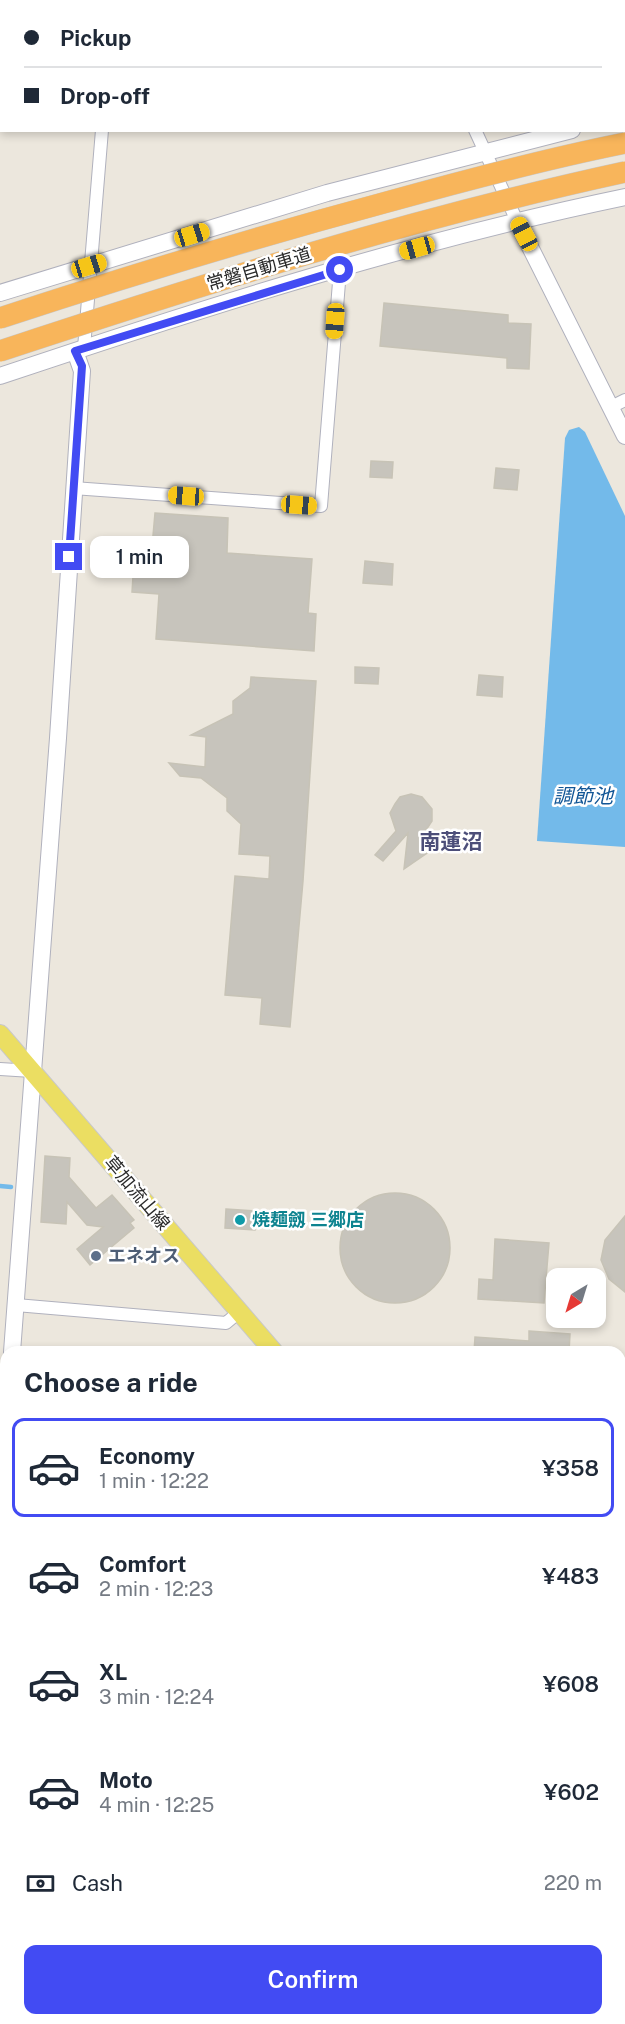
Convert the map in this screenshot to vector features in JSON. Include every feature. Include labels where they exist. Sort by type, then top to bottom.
[{"type":"highway","name":"常磐自動車道","points":[[0,318],[134,274],[298,226],[527,165],[625,143]]},
{"type":"highway","name":"常磐自動車道","points":[[0,351],[310,253],[554,187],[625,172]]},
{"type":"main road","name":"草加流山線","points":[[0,1034],[269,1346]]},
{"type":"street","points":[[13,1346],[82,366],[80,349],[102,132]]},
{"type":"street","points":[[476,132],[483,152],[517,221],[618,403],[625,436]]},
{"type":"street","points":[[0,293],[327,193],[564,132]]},
{"type":"street","points":[[0,376],[80,349],[340,270],[517,221],[625,197]]},
{"type":"street","points":[[73,488],[321,506],[340,270]]},
{"type":"street","points":[[0,1069],[33,1072]]},
{"type":"street","points":[[16,1305],[226,1323],[239,1312]]},
{"type":"water","name":"調節池","points":[[579,427],[585,432],[625,516],[625,847],[537,841],[565,438],[569,430]]},
{"type":"building","points":[[384,303],[508,315],[508,323],[531,324],[529,369],[507,368],[507,358],[380,346]]},
{"type":"building","points":[[371,461],[393,462],[392,478],[370,477]]},
{"type":"building","points":[[496,468],[519,470],[517,490],[494,488]]},
{"type":"building","points":[[155,513],[228,518],[227,553],[312,559],[308,613],[316,614],[314,651],[156,639],[159,594],[132,592],[135,546],[152,547]]},
{"type":"building","points":[[110,537],[119,539],[126,549],[117,555],[107,554],[104,545]]},
{"type":"building","points":[[365,561],[393,564],[392,585],[363,583]]},
{"type":"building","points":[[355,667],[379,668],[378,684],[355,683]]},
{"type":"building","points":[[479,675],[503,677],[502,697],[477,695]]},
{"type":"building","points":[[251,677],[316,681],[303,881],[290,1027],[260,1024],[262,998],[225,995],[235,876],[269,879],[270,856],[239,854],[241,824],[227,811],[227,798],[201,778],[180,776],[169,763],[205,767],[206,737],[191,735],[233,714],[233,701],[250,688]]},
{"type":"building","points":[[411,794],[422,797],[432,809],[432,821],[424,833],[433,849],[404,869],[408,833],[383,861],[375,855],[396,831],[390,813],[395,804],[400,797]]},
{"type":"building","points":[[45,1156],[70,1158],[69,1177],[96,1208],[112,1195],[134,1220],[130,1223],[134,1228],[90,1265],[77,1249],[103,1227],[87,1225],[67,1202],[66,1224],[41,1222]]},
{"type":"building","points":[[395,1193],[416,1197],[434,1209],[446,1227],[450,1248],[446,1269],[434,1287],[416,1299],[395,1303],[374,1299],[356,1287],[344,1269],[340,1248],[344,1227],[356,1209],[374,1197]]},
{"type":"building","name":"焼麺劔 三郷店","points":[[226,1209],[257,1211],[255,1230],[225,1228]]},
{"type":"building","points":[[625,1216],[625,1292],[609,1279],[601,1260],[605,1240]]},
{"type":"building","points":[[495,1239],[549,1243],[544,1303],[478,1299],[479,1279],[493,1280]]},
{"type":"building","points":[[529,1331],[570,1334],[569,1346],[474,1346],[475,1337],[529,1341]]},
{"type":"waterway","points":[[0,1186],[11,1187]]},
{"type":"place","name":"焼麺劔 三郷店","points":[[240,1220]]},
{"type":"place","name":"エネオス","points":[[96,1256]]},
{"type":"district","name":"南蓮沼","points":[[451,842]]},
{"type":"route","points":[[69,557],[82,366],[75,351],[340,270]]}]
